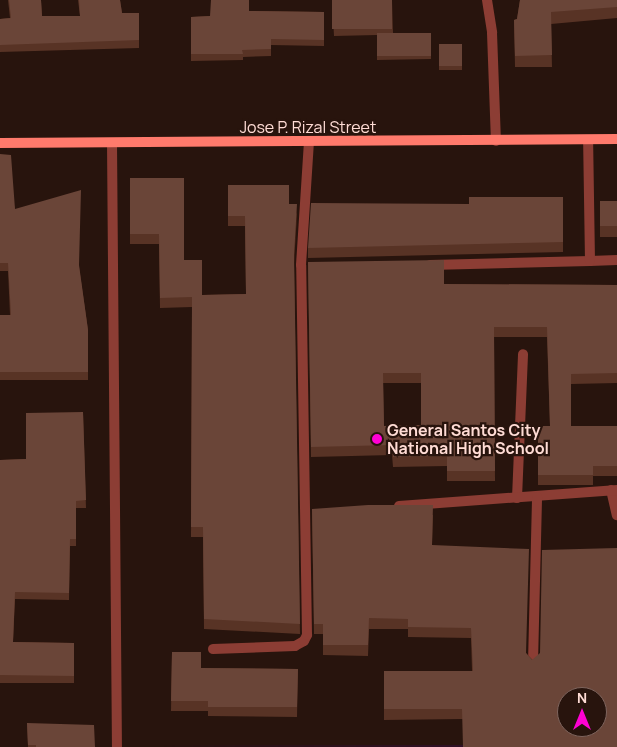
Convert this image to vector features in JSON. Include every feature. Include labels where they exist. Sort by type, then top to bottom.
[{"type":"street","points":[[487,0],[492,33],[496,140]]},
{"type":"street","points":[[588,140],[590,261]]},
{"type":"street","name":"Jose P. Rizal Street","points":[[0,143],[617,140]]},
{"type":"street","points":[[213,649],[283,647],[304,641],[307,635],[311,512],[306,265],[309,142]]},
{"type":"street","points":[[112,143],[117,747]]},
{"type":"street","points":[[416,265],[617,260]]},
{"type":"street","points":[[517,498],[524,354]]},
{"type":"street","points":[[383,507],[614,490],[617,516]]},
{"type":"street","points":[[533,663],[537,497]]},
{"type":"shaded area","points":[[617,745],[617,747],[153,746]]},
{"type":"building","points":[[9,0],[41,0],[42,16],[80,16],[79,0],[120,0],[122,13],[139,13],[139,40],[0,45],[0,19],[11,18]]},
{"type":"building","points":[[211,0],[249,0],[249,11],[324,12],[324,40],[271,39],[271,49],[242,50],[243,54],[191,54],[191,17],[210,16]]},
{"type":"building","points":[[332,0],[392,0],[392,29],[332,29]]},
{"type":"building","points":[[520,0],[617,0],[617,7],[551,12],[552,55],[515,56],[514,20],[517,19]]},
{"type":"building","points":[[377,33],[431,33],[431,56],[377,56]]},
{"type":"building","points":[[439,44],[462,44],[462,66],[439,66]]},
{"type":"building","points":[[0,154],[11,155],[15,209],[81,190],[79,265],[88,330],[88,372],[0,372],[0,315],[11,315],[8,263],[0,263]]},
{"type":"building","points":[[130,178],[184,178],[184,260],[202,260],[202,295],[246,294],[245,216],[228,216],[228,185],[289,185],[289,204],[297,204],[294,255],[300,624],[204,619],[203,527],[191,527],[192,297],[160,298],[159,234],[130,234]]},
{"type":"building","points":[[469,197],[563,197],[563,242],[308,248],[311,203],[469,204]]},
{"type":"building","points":[[600,201],[617,201],[617,226],[600,226]]},
{"type":"building","points":[[444,260],[444,284],[617,285],[617,373],[571,374],[571,426],[617,426],[617,466],[593,466],[593,475],[538,475],[538,426],[550,426],[547,327],[494,327],[495,471],[447,471],[447,456],[393,457],[392,445],[311,447],[308,262]],"holes":[[[383,373],[421,373],[421,425],[384,426]]]},
{"type":"building","points":[[83,412],[86,500],[76,501],[76,539],[70,539],[69,593],[15,592],[13,642],[74,643],[74,676],[0,675],[0,460],[26,459],[26,413]]},
{"type":"building","points":[[368,505],[433,505],[432,545],[529,549],[526,653],[532,660],[540,653],[542,550],[617,548],[617,747],[463,747],[462,709],[384,709],[384,671],[473,671],[471,628],[408,627],[408,619],[369,618],[368,645],[323,645],[323,624],[314,624],[312,509]]},
{"type":"building","points":[[172,652],[201,652],[201,668],[298,669],[297,707],[208,707],[208,701],[171,701]]},
{"type":"building","points":[[27,723],[94,725],[95,747],[36,747],[36,745],[28,745]]},
{"type":"place","name":"General Santos City National High School","points":[[377,439]]}]
